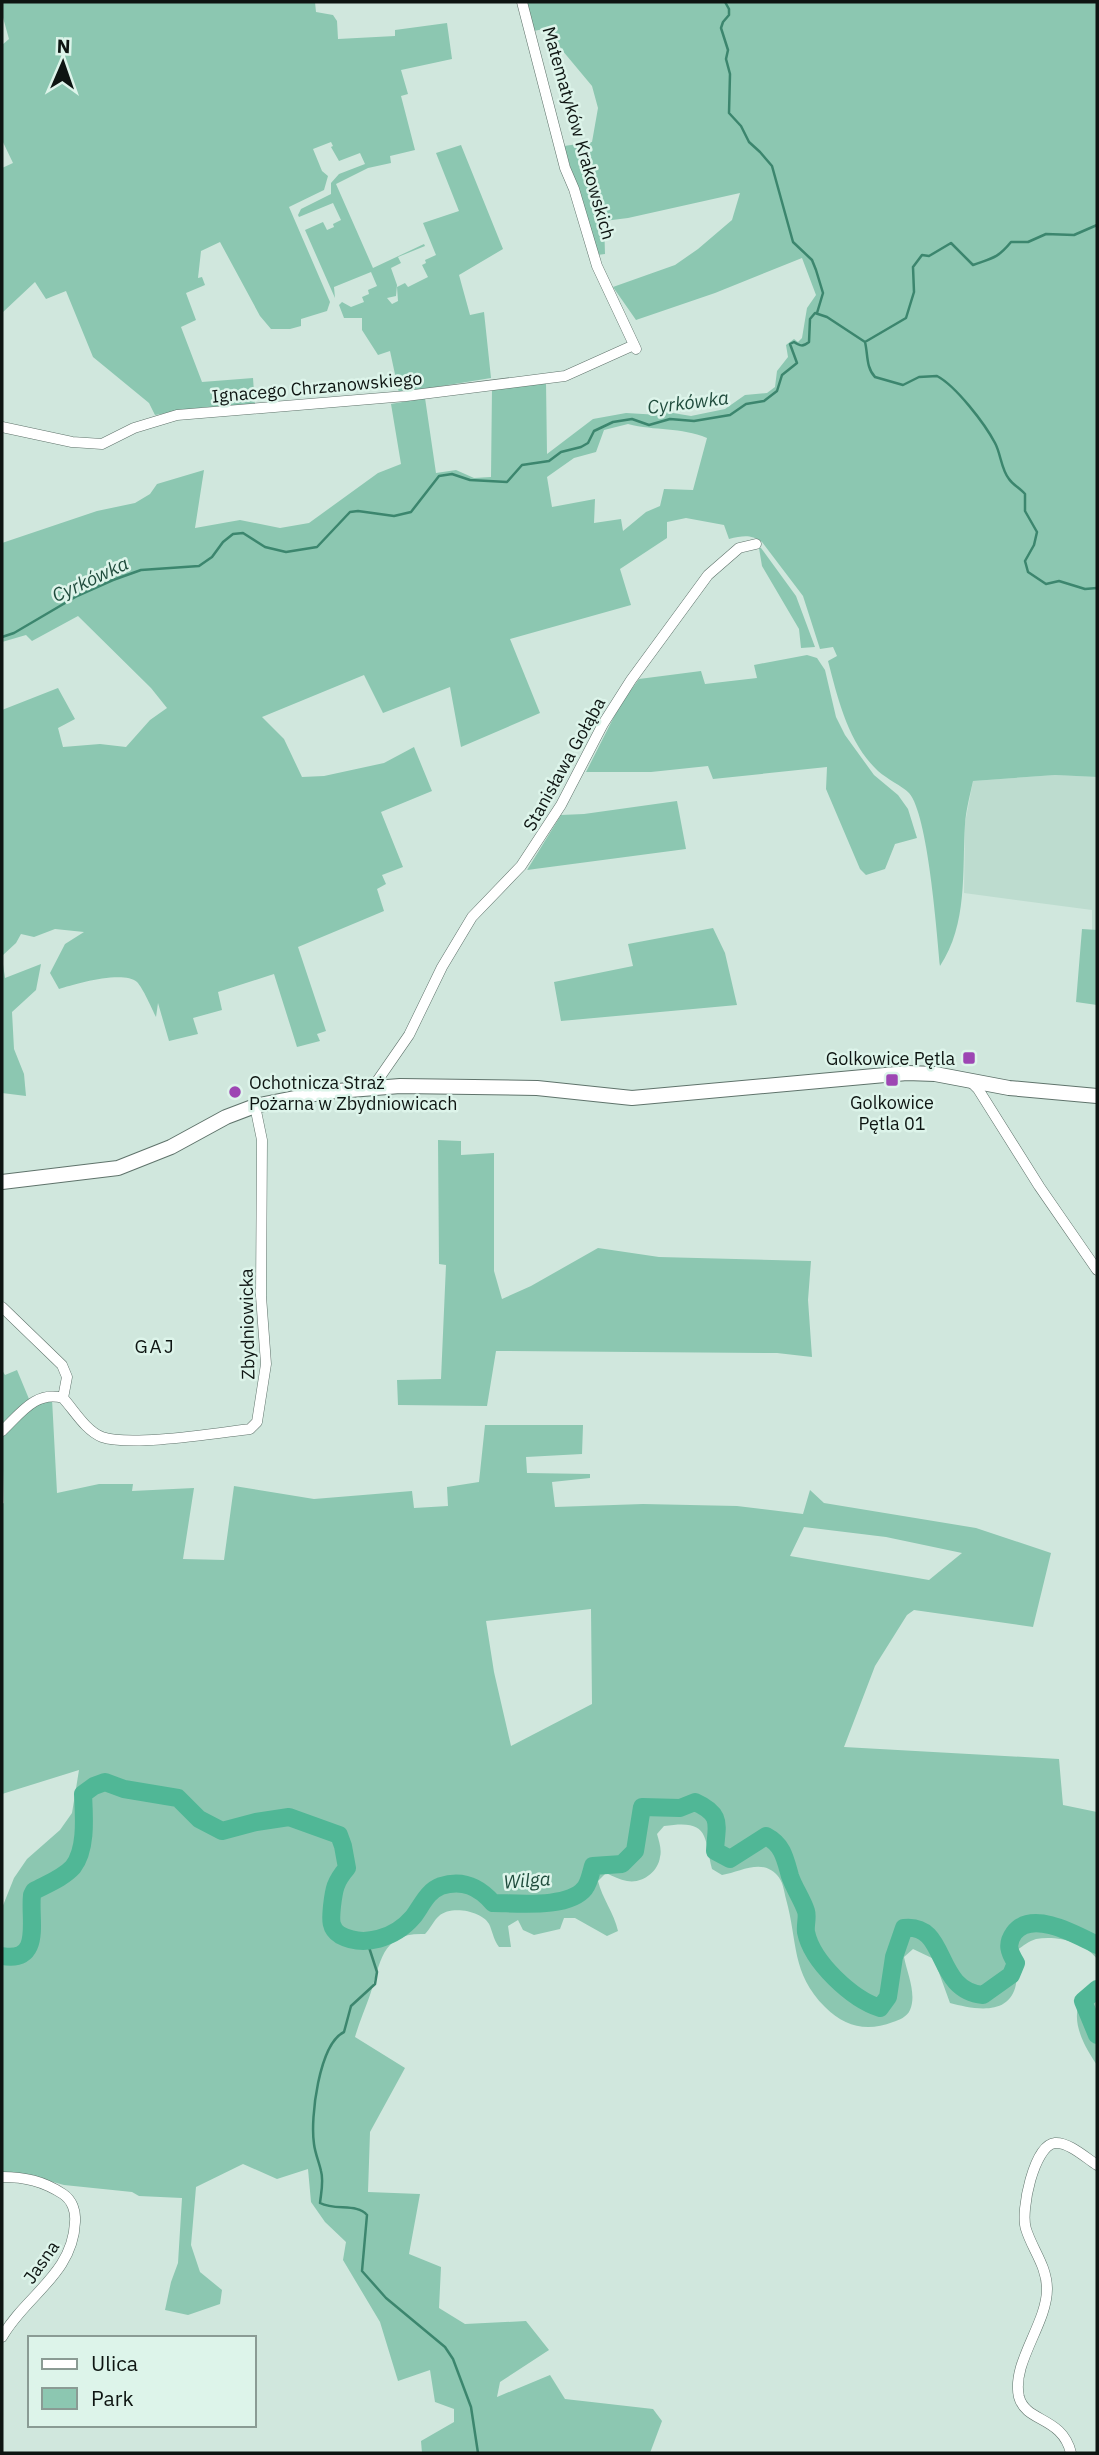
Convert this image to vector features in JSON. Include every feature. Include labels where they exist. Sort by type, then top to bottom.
[{"type":"street","name":"Matematyków Krakowskich","points":[[522,2],[565,168],[597,266],[635,348]]},
{"type":"street","name":"Ignacego Chrzanowskiego","points":[[2,427],[72,442],[102,444],[134,428],[177,415],[406,396],[565,376],[635,348]]},
{"type":"street","name":"Stanisława Gołąba","points":[[373,1087],[408,1035],[446,960],[472,917],[521,866],[561,805],[603,724],[631,680],[708,575],[739,548],[755,544]]},
{"type":"street","points":[[2,1182],[118,1168],[171,1147],[226,1117],[255,1106],[302,1096],[373,1087],[537,1088],[632,1098],[896,1073],[935,1074],[1016,1089],[1097,1096]]},
{"type":"street","points":[[969,1080],[978,1089],[1039,1186],[1097,1270]]},
{"type":"street","name":"Zbydniowicka","points":[[63,1398],[90,1429],[101,1437],[149,1439],[250,1429],[257,1422],[266,1364],[261,1296],[262,1140],[255,1106]]},
{"type":"street","points":[[2,1307],[62,1365],[67,1377],[63,1398],[37,1398],[2,1430]]},
{"type":"street","points":[[1071,2453],[1069,2444],[1059,2429],[1027,2410],[1019,2397],[1018,2378],[1041,2318],[1047,2288],[1042,2263],[1026,2228],[1023,2211],[1039,2158],[1046,2147],[1053,2143],[1063,2144],[1097,2165]]},
{"type":"street","name":"Jasna","points":[[2,2177],[25,2177],[49,2185],[70,2199],[75,2215],[72,2245],[62,2264],[36,2297],[11,2321],[2,2337]]},
{"type":"shaded area","points":[[1055,775],[1097,777],[1097,930],[1092,930],[1092,910],[964,893],[965,823],[973,781]]},
{"type":"green space","points":[[2,2],[315,2],[316,12],[333,15],[337,21],[338,39],[395,36],[395,30],[447,23],[452,59],[401,70],[408,94],[401,96],[415,150],[390,156],[391,163],[368,168],[336,184],[373,268],[424,244],[425,246],[398,257],[401,263],[391,268],[397,285],[396,296],[387,298],[392,304],[398,301],[397,287],[405,283],[408,287],[428,277],[422,265],[426,263],[425,260],[436,255],[423,223],[459,211],[436,153],[461,145],[503,249],[459,275],[470,315],[484,312],[491,378],[399,393],[390,351],[378,355],[362,330],[362,318],[344,318],[339,305],[342,302],[351,307],[364,302],[362,297],[377,286],[371,272],[334,287],[335,298],[305,230],[323,222],[327,230],[341,220],[333,203],[299,217],[298,215],[301,209],[331,194],[331,183],[339,174],[365,164],[360,153],[339,161],[331,142],[313,149],[322,171],[328,176],[324,190],[289,207],[330,302],[327,311],[301,319],[301,326],[271,329],[260,316],[220,242],[201,251],[198,278],[202,277],[205,285],[186,293],[196,320],[181,327],[202,382],[253,378],[255,406],[206,407],[155,415],[149,403],[93,357],[66,291],[46,299],[35,282],[2,313],[2,168],[13,163],[2,140],[2,45],[9,39],[2,14]]},
{"type":"green space","points":[[527,2],[1097,2],[1097,777],[1055,775],[973,781],[966,819],[959,915],[949,950],[940,966],[931,875],[916,805],[909,793],[882,774],[859,747],[840,705],[828,661],[837,656],[833,647],[820,649],[803,596],[758,539],[746,536],[729,539],[724,525],[686,518],[667,522],[667,538],[620,569],[631,605],[510,639],[540,713],[461,747],[450,687],[383,713],[364,675],[262,717],[284,739],[302,777],[324,776],[384,763],[414,747],[432,791],[381,812],[403,867],[382,875],[386,884],[377,889],[384,911],[298,947],[326,1031],[317,1034],[320,1041],[297,1047],[274,974],[218,992],[222,1010],[193,1018],[198,1034],[169,1041],[158,1003],[156,1017],[137,982],[121,977],[99,979],[59,989],[50,973],[65,944],[84,932],[55,929],[34,937],[21,934],[2,956],[2,710],[58,688],[75,719],[58,728],[63,747],[100,744],[126,747],[150,720],[167,708],[151,688],[78,616],[32,641],[26,635],[2,642],[2,543],[97,511],[135,503],[150,494],[157,484],[204,470],[195,528],[240,520],[280,528],[309,523],[378,473],[401,464],[391,404],[425,398],[436,473],[456,470],[474,478],[491,477],[492,388],[546,382],[547,454],[593,419],[626,413],[660,415],[663,406],[667,412],[691,416],[725,409],[745,395],[767,393],[775,387],[777,371],[788,357],[786,345],[794,339],[798,342],[802,338],[807,308],[816,295],[802,258],[715,293],[636,320],[613,287],[675,265],[698,249],[732,220],[740,193],[604,221],[605,254],[597,255],[564,146],[592,142],[598,108],[592,86],[562,50],[548,28],[534,31]],"holes":[[[628,424],[687,432],[707,438],[693,490],[664,489],[660,506],[646,512],[623,531],[621,519],[594,523],[595,499],[552,507],[547,477],[574,458],[596,452],[604,430]]]},
{"type":"green space","points":[[759,548],[796,596],[815,647],[801,648],[799,629],[762,566]]},
{"type":"green space","points":[[807,655],[817,658],[825,670],[836,717],[845,735],[874,775],[898,795],[908,809],[917,838],[895,844],[885,869],[866,875],[860,869],[826,789],[827,767],[713,779],[708,766],[651,772],[586,772],[620,705],[639,679],[701,671],[705,684],[757,678],[754,665]]},
{"type":"green space","points":[[677,801],[686,849],[527,870],[561,815]]},
{"type":"green space","points":[[713,928],[725,953],[737,1005],[561,1021],[554,982],[633,966],[628,944]]},
{"type":"green space","points":[[1082,929],[1097,930],[1097,1005],[1076,1002]]},
{"type":"green space","points":[[2,957],[5,978],[41,964],[36,990],[12,1012],[14,1049],[24,1074],[26,1096],[2,1093]]},
{"type":"green space","points":[[438,1140],[461,1141],[461,1155],[494,1153],[494,1271],[502,1299],[531,1286],[598,1248],[659,1257],[811,1261],[808,1300],[812,1357],[777,1353],[496,1351],[487,1406],[398,1405],[397,1380],[441,1379],[446,1265],[439,1264]]},
{"type":"green space","points":[[2,1370],[5,1375],[17,1370],[29,1399],[2,1427]]},
{"type":"green space","points":[[52,1399],[57,1493],[99,1484],[133,1484],[132,1491],[194,1488],[183,1559],[224,1560],[234,1486],[314,1499],[412,1491],[414,1508],[448,1506],[447,1487],[479,1482],[485,1425],[583,1425],[582,1454],[526,1457],[527,1473],[590,1474],[590,1478],[552,1482],[555,1507],[643,1504],[737,1506],[803,1514],[810,1490],[824,1503],[976,1528],[1051,1553],[1033,1627],[914,1610],[907,1615],[875,1666],[844,1747],[1059,1759],[1063,1805],[1097,1812],[1097,1959],[1085,1948],[1070,1941],[1052,1938],[1033,1940],[1017,1950],[1017,1980],[1012,1995],[999,2006],[979,2008],[950,2003],[934,1959],[913,1949],[904,1957],[912,1997],[907,2015],[874,2027],[857,2026],[833,2014],[806,1982],[797,1956],[783,1886],[777,1875],[765,1867],[758,1867],[722,1875],[712,1869],[702,1832],[689,1825],[679,1824],[664,1826],[657,1834],[659,1862],[653,1872],[644,1879],[622,1880],[606,1873],[598,1881],[618,1931],[607,1936],[575,1918],[564,1918],[560,1929],[534,1935],[523,1930],[518,1920],[508,1926],[511,1947],[499,1947],[487,1921],[474,1913],[459,1910],[444,1913],[425,1934],[399,1938],[385,1951],[355,2037],[405,2068],[370,2132],[368,2192],[420,2194],[409,2254],[441,2267],[439,2308],[465,2324],[526,2321],[549,2350],[500,2382],[497,2397],[550,2375],[565,2399],[653,2409],[662,2421],[650,2453],[422,2453],[421,2441],[454,2422],[454,2409],[435,2402],[430,2370],[398,2381],[380,2322],[343,2260],[346,2242],[325,2222],[311,2202],[308,2169],[277,2179],[243,2164],[196,2187],[191,2245],[200,2272],[222,2290],[220,2304],[188,2315],[165,2310],[178,2263],[182,2198],[139,2196],[132,2192],[64,2185],[24,2174],[2,2173],[2,1908],[14,1878],[27,1859],[60,1830],[72,1813],[79,1770],[2,1794],[2,1437],[34,1404]],"holes":[[[804,1527],[886,1537],[962,1553],[929,1580],[790,1556]],[[591,1609],[592,1704],[511,1746],[494,1672],[486,1621]]]},
{"type":"green space","points":[[1097,1977],[1097,2065],[1080,2034],[1077,2017],[1081,2000],[1092,1988]]},
{"type":"waterway","points":[[725,2],[729,15],[721,28],[728,50],[726,59],[730,74],[729,113],[741,126],[749,142],[772,166],[793,242],[812,260],[816,270],[823,293],[817,313]]},
{"type":"waterway","name":"Cyrkówka","points":[[2,637],[14,633],[77,596],[113,580],[141,570],[199,566],[212,557],[233,534],[243,533],[265,547],[286,552],[317,547],[350,512],[394,516],[411,512],[439,476],[452,474],[470,480],[507,482],[522,465],[549,461],[561,452],[581,447],[588,443],[594,431],[613,422],[632,419],[649,425],[670,419],[694,421],[730,415],[746,404],[764,401],[777,391],[782,375],[797,363],[790,344],[794,342],[803,345],[809,342],[810,319],[815,313],[827,317],[865,342],[906,318],[914,292],[913,267],[922,255],[929,256],[951,243],[973,265],[998,255],[1011,242],[1028,242],[1046,234],[1074,235],[1097,225]]},
{"type":"waterway","points":[[865,342],[869,365],[875,377],[903,385],[919,377],[937,376],[961,397],[984,426],[997,447],[1006,475],[1025,494],[1025,511],[1037,532],[1034,545],[1025,561],[1028,572],[1046,584],[1059,581],[1085,589],[1097,588]]},
{"type":"waterway","name":"Wilga","points":[[2,1956],[24,1953],[29,1946],[32,1895],[34,1891],[60,1878],[73,1867],[83,1842],[83,1794],[105,1782],[124,1789],[178,1798],[199,1819],[222,1831],[289,1817],[339,1835],[347,1868],[334,1890],[332,1922],[340,1935],[359,1941],[379,1939],[397,1930],[413,1917],[432,1892],[449,1884],[470,1886],[493,1903],[555,1902],[577,1895],[589,1881],[593,1866],[622,1864],[635,1851],[642,1807],[680,1808],[695,1802],[714,1817],[717,1828],[715,1851],[730,1859],[766,1836],[776,1844],[806,1911],[806,1932],[816,1955],[846,1988],[857,1997],[880,2008],[888,1997],[894,1957],[904,1928],[918,1929],[928,1936],[956,1982],[967,1990],[983,1995],[1011,1975],[1016,1963],[1009,1944],[1014,1933],[1022,1926],[1032,1923],[1055,1926],[1097,1945]]},
{"type":"waterway","points":[[367,1941],[377,1972],[375,1984],[351,2006],[344,2032],[335,2039],[328,2051],[318,2083],[313,2132],[322,2179],[320,2203],[358,2209],[367,2215],[362,2271],[386,2298],[445,2347],[453,2359],[471,2407],[478,2453]]},
{"type":"waterway","name":"Wilga","points":[[1097,1989],[1083,2001],[1097,2035]]},
{"type":"place","name":"Golkowice Pętla","points":[[969,1058]]},
{"type":"place","name":"Golkowice Pętla 01","points":[[892,1080]]},
{"type":"place","name":"Ochotnicza Straż Pożarna w Zbydniowicach","points":[[235,1092]]},
{"type":"district","name":"GAJ","points":[[155,1346]]}]
